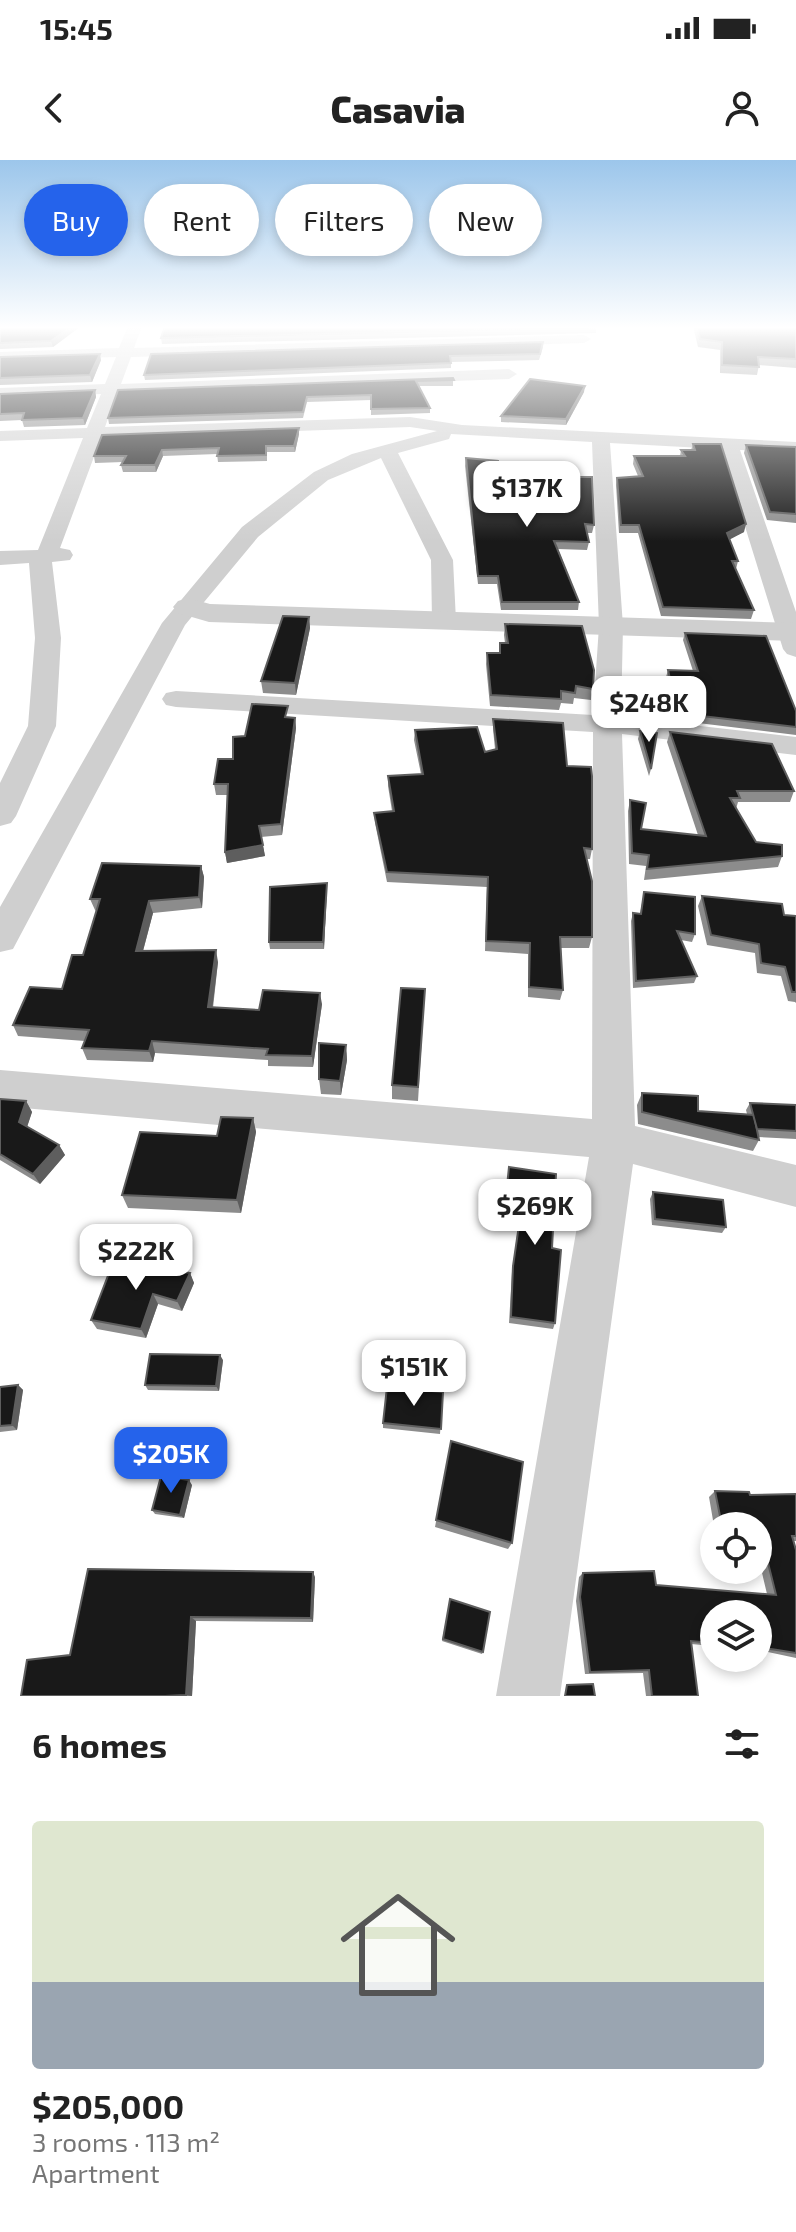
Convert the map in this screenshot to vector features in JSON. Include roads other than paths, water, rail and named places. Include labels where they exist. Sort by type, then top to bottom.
[{"type":"street","points":[[0,816],[42,726],[48,638],[43,556],[106,398]]},
{"type":"street","points":[[0,436],[94,432],[215,398]]},
{"type":"street","points":[[374,398],[410,422],[462,430],[796,447]]},
{"type":"street","points":[[0,939],[174,623],[250,532],[321,476],[359,458],[462,430]]},
{"type":"street","points":[[528,1696],[614,1140],[607,724],[611,626],[601,436]]},
{"type":"street","points":[[188,607],[209,613],[611,626],[794,637],[728,442]]},
{"type":"street","points":[[387,450],[442,560],[444,621]]},
{"type":"street","points":[[0,558],[73,555]]},
{"type":"street","points":[[176,699],[607,724],[796,746]]},
{"type":"street","points":[[0,1088],[614,1140],[796,1186]]}]
